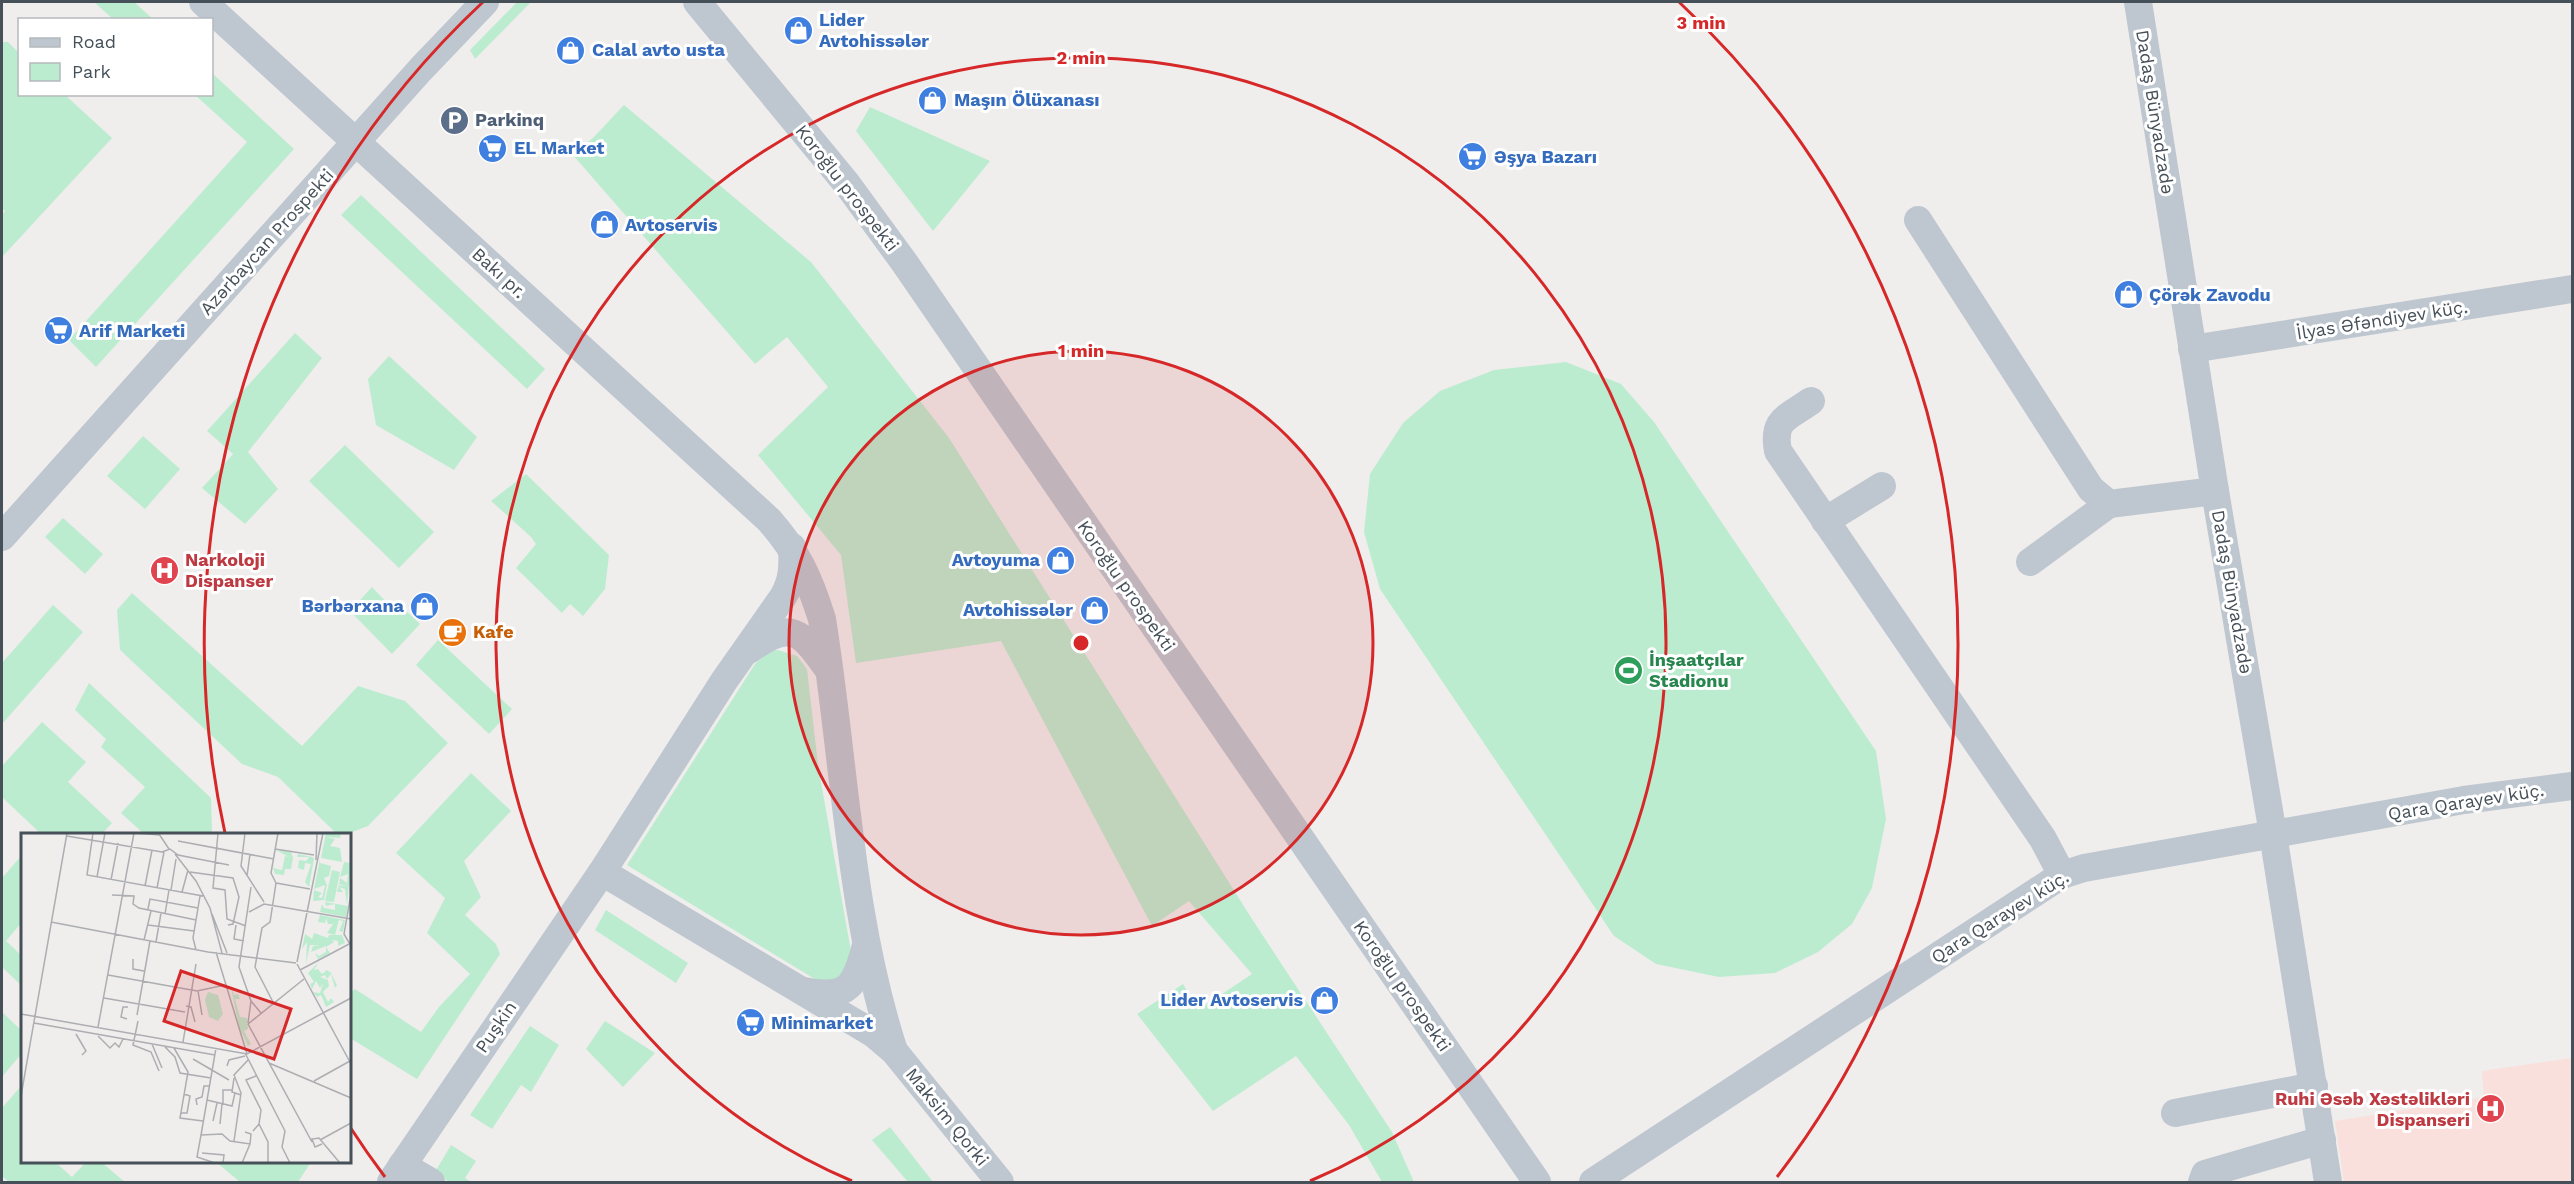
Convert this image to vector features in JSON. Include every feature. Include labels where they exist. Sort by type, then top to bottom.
[{"type":"street","name":"Bakı pr.","points":[[202,2],[769,520],[792,547],[808,577],[822,619],[866,945],[894,1051]]},
{"type":"street","name":"Azərbaycan Prospekti","points":[[2,537],[485,2]]},
{"type":"street","name":"Koroğlu prospekti","points":[[697,2],[846,184],[904,262],[1537,1182]]},
{"type":"street","name":"Dadaş Bünyadzadə","points":[[2138,2],[2192,349],[2328,1182]]},
{"type":"street","points":[[1918,220],[2091,489],[2109,504]]},
{"type":"street","name":"İlyas Əfəndiyev küç.","points":[[2192,349],[2572,289]]},
{"type":"street","points":[[1811,401],[1779,424],[1775,434],[1778,451],[2043,838],[2062,875]]},
{"type":"street","points":[[1825,520],[1882,486]]},
{"type":"street","points":[[2030,562],[2109,504],[2215,491]]},
{"type":"street","name":"Puşkin","points":[[396,1174],[602,872],[790,584],[793,568],[792,547]]},
{"type":"street","points":[[743,654],[765,638],[780,632],[791,632],[801,636],[811,645],[831,673]]},
{"type":"street","name":"Qara Qarayev küç.","points":[[1593,1182],[2062,875],[2084,868],[2464,800],[2572,786]]},
{"type":"street","points":[[602,872],[804,991],[874,1034],[894,1051]]},
{"type":"street","points":[[804,991],[831,994],[838,993],[851,985],[859,972],[866,945]]},
{"type":"street","name":"Maksim Qorki","points":[[894,1051],[1000,1182]]},
{"type":"street","points":[[2175,1113],[2314,1086]]},
{"type":"street","points":[[2202,1182],[2205,1174],[2322,1140]]},
{"type":"street","points":[[396,1174],[431,1182]]},
{"type":"shaded area","name":"Ruhi Əsəb Xəstəlikləri Dispanseri","points":[[2572,1058],[2572,1182],[2344,1182],[2335,1121],[2484,1097],[2482,1071]]},
{"type":"green space","points":[[94,2],[134,2],[152,18],[112,18]]},
{"type":"green space","points":[[517,2],[531,2],[475,59],[470,50]]},
{"type":"green space","points":[[2,42],[8,42],[18,52],[18,96],[66,96],[112,138],[2,257],[2,215],[5,211],[2,208]]},
{"type":"green space","points":[[213,74],[294,149],[96,367],[69,340],[247,142],[196,96],[213,96]]},
{"type":"green space","points":[[624,105],[811,262],[949,438],[1252,919],[1392,1132],[1414,1182],[1382,1182],[1349,1125],[1296,1056],[1213,1111],[1137,1014],[1183,984],[1198,1010],[1252,974],[1189,901],[1152,926],[1001,641],[856,663],[841,555],[758,455],[828,387],[787,337],[755,364],[572,154],[593,138]]},
{"type":"green space","points":[[870,107],[990,161],[933,231],[856,131]]},
{"type":"green space","points":[[361,195],[545,369],[527,389],[341,215]]},
{"type":"green space","points":[[295,333],[322,358],[248,452],[278,489],[245,524],[202,488],[233,454],[207,431]]},
{"type":"green space","points":[[389,356],[477,437],[454,470],[376,425],[368,379]]},
{"type":"green space","name":"İnşaatçılar Stadionu","points":[[1566,362],[1621,384],[1654,422],[1876,751],[1886,819],[1872,888],[1852,924],[1818,952],[1775,973],[1719,977],[1656,964],[1614,936],[1380,589],[1364,532],[1370,474],[1403,423],[1440,391],[1494,370]]},
{"type":"green space","points":[[143,436],[180,469],[145,509],[107,476]]},
{"type":"green space","points":[[345,445],[434,532],[399,568],[309,481]]},
{"type":"green space","points":[[526,474],[609,555],[605,589],[583,616],[570,604],[562,613],[516,568],[536,544],[491,501]]},
{"type":"green space","points":[[63,518],[103,554],[85,574],[45,537]]},
{"type":"green space","points":[[372,587],[388,604],[400,605],[420,624],[392,654],[350,611]]},
{"type":"green space","points":[[132,593],[302,746],[358,686],[405,701],[448,743],[368,826],[350,833],[336,833],[278,777],[242,764],[120,650],[117,610]]},
{"type":"green space","points":[[53,605],[83,632],[2,724],[2,663]]},
{"type":"green space","points":[[438,640],[512,709],[489,734],[416,665]]},
{"type":"green space","points":[[778,650],[797,656],[807,669],[818,765],[852,957],[849,969],[833,980],[818,981],[627,865],[755,664],[768,652]]},
{"type":"green space","points":[[89,683],[211,798],[212,833],[143,833],[121,813],[145,787],[101,747],[106,739],[75,710]]},
{"type":"green space","points":[[42,722],[86,762],[68,782],[112,823],[103,833],[40,833],[2,797],[2,766]]},
{"type":"green space","points":[[471,773],[511,811],[464,861],[481,897],[465,915],[496,944],[500,954],[417,1079],[351,1039],[351,992],[355,989],[421,1032],[439,1007],[470,974],[427,933],[445,898],[396,853]]},
{"type":"green space","points":[[21,856],[21,923],[6,941],[21,955],[21,985],[2,967],[2,878]]},
{"type":"green space","points":[[606,910],[688,963],[676,983],[595,930]]},
{"type":"green space","points":[[2,1012],[21,1030],[21,1054],[2,1077]]},
{"type":"green space","points":[[605,1021],[655,1053],[623,1087],[586,1049]]},
{"type":"green space","points":[[530,1026],[559,1045],[531,1092],[521,1085],[492,1129],[470,1115]]},
{"type":"green space","points":[[21,1086],[21,1163],[56,1163],[72,1177],[85,1163],[102,1163],[125,1182],[9,1182],[2,1176],[2,1108]]},
{"type":"green space","points":[[890,1127],[933,1182],[908,1182],[872,1140]]},
{"type":"green space","points":[[451,1145],[476,1161],[465,1178],[471,1182],[449,1182],[435,1172]]},
{"type":"green space","points":[[217,1163],[310,1163],[298,1182],[240,1182]]},
{"type":"place","name":"Lider Avtohissələr","points":[[798,30]]},
{"type":"place","name":"Calal avto usta","points":[[571,50]]},
{"type":"place","name":"Maşın Ölüxanası","points":[[933,100]]},
{"type":"place","name":"Parkinq","points":[[454,120]]},
{"type":"place","name":"EL Market","points":[[493,148]]},
{"type":"place","name":"Əşya Bazarı","points":[[1473,157]]},
{"type":"place","name":"Avtoservis","points":[[604,225]]},
{"type":"place","name":"Çörək Zavodu","points":[[2128,295]]},
{"type":"place","name":"Arif Marketi","points":[[58,331]]},
{"type":"place","name":"Avtoyuma","points":[[1061,560]]},
{"type":"place","name":"Narkoloji Dispanser","points":[[164,570]]},
{"type":"place","name":"Bərbərxana","points":[[425,606]]},
{"type":"place","name":"Avtohissələr","points":[[1094,610]]},
{"type":"place","name":"Kafe","points":[[452,632]]},
{"type":"place","name":"İnşaatçılar Stadionu","points":[[1628,670]]},
{"type":"place","name":"Lider Avtoservis","points":[[1324,1000]]},
{"type":"place","name":"Minimarket","points":[[750,1023]]},
{"type":"place","name":"Ruhi Əsəb Xəstəlikləri Dispanseri","points":[[2491,1109]]}]
